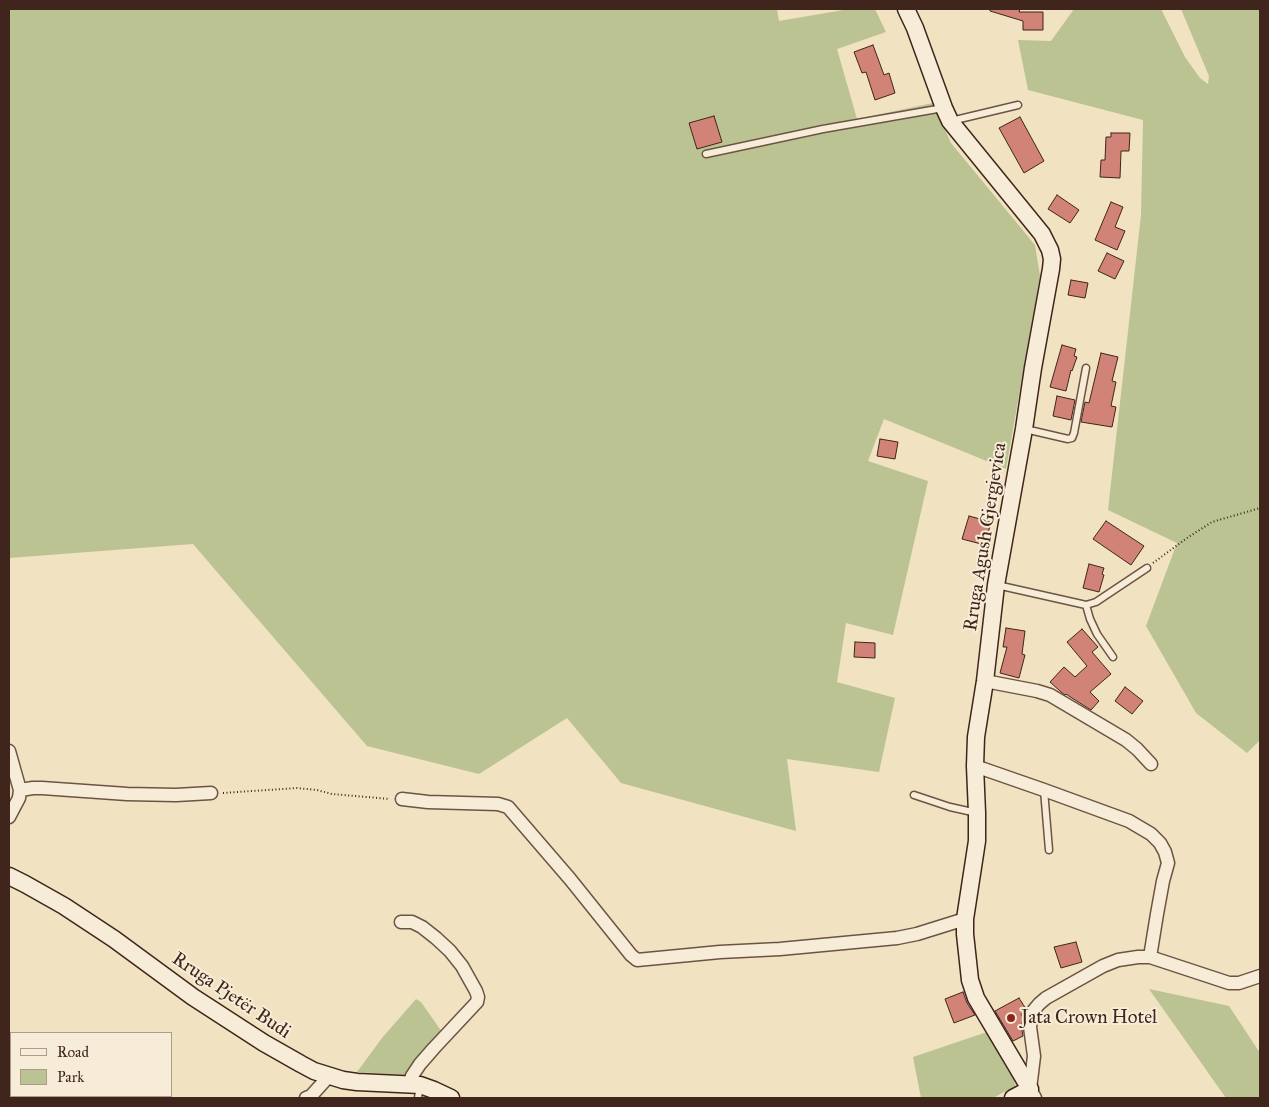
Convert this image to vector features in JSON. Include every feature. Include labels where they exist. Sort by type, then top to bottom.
[{"type":"main road","name":"Rruga Agush Gjergjevica","points":[[906,9],[915,28],[947,115],[1042,234],[1052,259],[996,585],[976,737],[977,841],[965,918],[970,980],[976,998],[1032,1094]]},
{"type":"main road","name":"Rruga Pjetër Budi","points":[[9,876],[72,911],[114,939],[193,997],[264,1043],[301,1064],[330,1076],[357,1082],[434,1090],[451,1098]]},
{"type":"main road","points":[[1013,1098],[1032,1094]]},
{"type":"street","points":[[985,680],[1050,695],[1126,740],[1151,764]]},
{"type":"street","points":[[9,751],[20,790],[19,798],[9,817]]},
{"type":"street","points":[[975,766],[1129,821],[1151,834],[1160,843],[1168,863],[1163,881],[1150,957]]},
{"type":"street","points":[[20,790],[42,788],[127,794],[176,795],[210,793]]},
{"type":"street","points":[[402,800],[498,804],[508,807],[570,879],[631,956],[637,960],[897,938],[917,934],[965,918]]},
{"type":"street","points":[[401,922],[412,922],[422,927],[450,951],[462,966],[478,997],[477,1002],[420,1064],[412,1076],[416,1089]]},
{"type":"street","points":[[1032,1094],[1034,1056],[1030,1027],[1034,1010],[1039,1004],[1060,990],[1111,962],[1150,957],[1229,983],[1239,983],[1260,976]]},
{"type":"street","points":[[306,1098],[311,1096],[330,1076]]},
{"type":"lane","points":[[706,154],[823,129],[1018,105]]},
{"type":"lane","points":[[1024,429],[1068,439],[1072,438],[1086,368]]},
{"type":"lane","points":[[996,585],[1086,605],[1096,602],[1147,568]]},
{"type":"lane","points":[[1086,605],[1097,634],[1113,657]]},
{"type":"lane","points":[[1044,790],[1049,850]]},
{"type":"lane","points":[[914,795],[950,807],[977,813]]},
{"type":"path","points":[[1147,568],[1212,522],[1260,508]]},
{"type":"path","points":[[210,793],[297,788],[332,794],[402,800]]},
{"type":"green space","points":[[9,9],[777,9],[779,21],[849,9],[875,9],[886,32],[837,49],[857,119],[933,103],[951,143],[1035,245],[1040,276],[1006,469],[884,419],[868,461],[928,481],[893,635],[846,623],[837,682],[895,698],[879,772],[787,759],[796,831],[621,783],[567,718],[479,774],[367,746],[193,544],[9,558]]},
{"type":"green space","points":[[1074,9],[1161,9],[1185,57],[1200,78],[1208,84],[1209,76],[1181,9],[1260,9],[1260,740],[1247,753],[1196,713],[1146,626],[1177,543],[1108,510],[1141,215],[1143,120],[1028,90],[1018,40],[1051,41]]},
{"type":"green space","points":[[1149,989],[1229,1006],[1260,1053],[1260,1098],[1226,1098]]},
{"type":"green space","points":[[416,999],[421,1002],[442,1032],[404,1075],[357,1072],[382,1038]]},
{"type":"green space","points":[[987,1032],[1015,1079],[1015,1086],[993,1098],[921,1098],[913,1057]]},
{"type":"building","points":[[990,9],[1020,9],[1019,12],[1043,12],[1043,30],[1023,30],[1023,21],[990,11]]},
{"type":"building","points":[[873,45],[884,75],[889,73],[895,93],[875,100],[866,72],[862,73],[854,52]]},
{"type":"building","points":[[714,116],[722,142],[697,149],[689,123]]},
{"type":"building","points":[[1020,117],[1044,161],[1024,173],[999,128]]},
{"type":"building","points":[[1111,133],[1130,133],[1129,151],[1121,151],[1120,178],[1100,177],[1101,160],[1105,160],[1106,137],[1111,137]]},
{"type":"building","points":[[1057,195],[1079,210],[1070,223],[1048,209]]},
{"type":"building","points":[[1111,202],[1123,207],[1115,227],[1125,231],[1117,250],[1095,240]]},
{"type":"building","points":[[1107,253],[1124,261],[1115,279],[1098,271]]},
{"type":"building","points":[[1071,280],[1088,283],[1085,298],[1068,295]]},
{"type":"building","points":[[1062,345],[1076,349],[1074,356],[1077,357],[1071,370],[1066,391],[1050,387]]},
{"type":"building","points":[[1101,353],[1118,357],[1112,381],[1116,382],[1111,406],[1116,407],[1112,427],[1081,422],[1085,402],[1089,403]]},
{"type":"building","points":[[1057,396],[1075,400],[1071,420],[1053,416]]},
{"type":"building","points":[[880,439],[898,442],[895,459],[877,456]]},
{"type":"building","points":[[969,516],[991,522],[985,545],[962,539]]},
{"type":"building","points":[[1106,521],[1144,546],[1131,565],[1093,539]]},
{"type":"building","points":[[1089,564],[1104,568],[1099,592],[1083,588]]},
{"type":"building","points":[[1006,628],[1025,631],[1022,654],[1025,655],[1019,678],[1000,673],[1007,647],[1003,647]]},
{"type":"building","points":[[1082,629],[1098,647],[1092,652],[1111,674],[1090,692],[1099,701],[1091,710],[1065,695],[1050,682],[1064,667],[1075,677],[1087,666],[1067,642]]},
{"type":"building","points":[[855,642],[875,643],[875,658],[854,657]]},
{"type":"building","points":[[1125,687],[1143,701],[1132,714],[1115,701]]},
{"type":"building","points":[[1076,942],[1082,962],[1061,968],[1054,947]]},
{"type":"building","points":[[963,992],[967,1003],[975,1015],[954,1023],[945,999]]},
{"type":"building","name":"Jata Crown Hotel","points":[[1019,998],[1026,1009],[1021,1014],[1023,1018],[1021,1025],[1023,1036],[1013,1041],[995,1011]]},
{"type":"place","name":"Jata Crown Hotel","points":[[1011,1018]]}]
